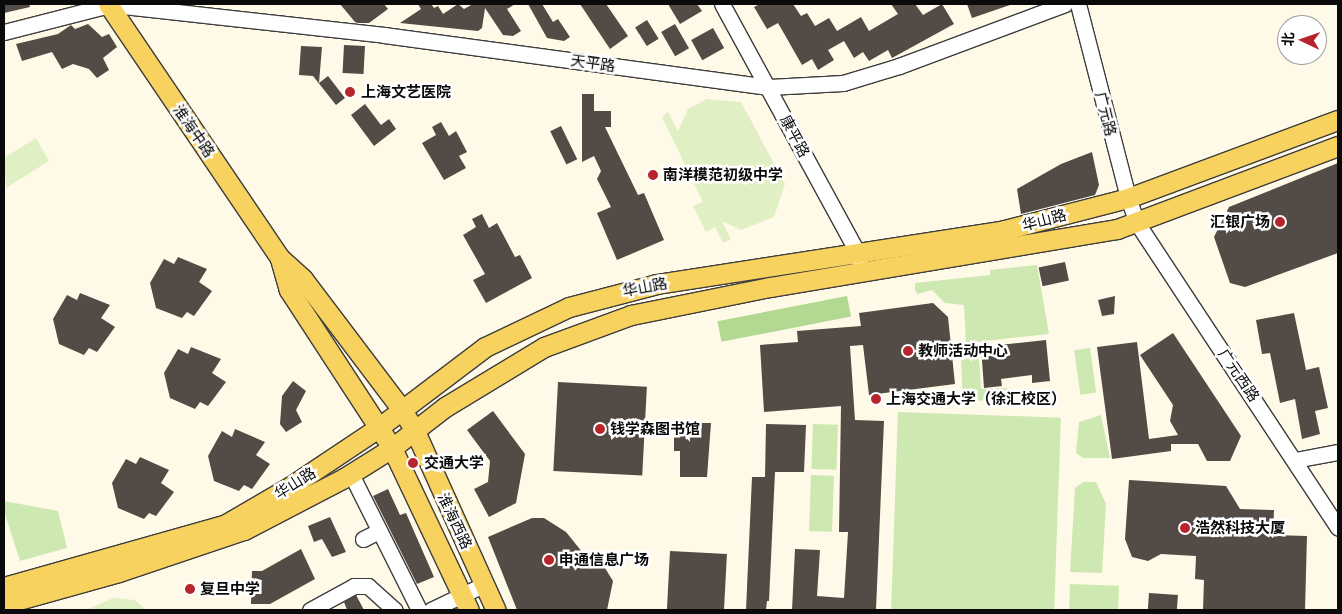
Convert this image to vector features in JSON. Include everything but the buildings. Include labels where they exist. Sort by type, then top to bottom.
[{"type":"main road","name":"淮海中路","points":[[109,4],[280,258],[303,279],[402,410],[415,431]]},
{"type":"main road","name":"华山路","points":[[4,586],[226,524],[291,486],[378,428],[498,339],[597,298],[657,284],[1004,230],[1128,198],[1338,120]]},
{"type":"main road","name":"华山路","points":[[4,604],[119,572],[244,530],[351,474],[392,448],[445,407],[544,347],[631,315],[862,272],[966,257],[1117,229],[1338,146]]},
{"type":"main road","name":"淮海中路","points":[[280,258],[289,290],[392,448]]},
{"type":"main road","name":"淮海西路","points":[[415,431],[496,610]]},
{"type":"main road","name":"淮海西路","points":[[392,448],[466,602]]},
{"type":"street","name":"天平路","points":[[4,32],[109,4],[175,9],[769,86],[843,83],[899,66],[1066,4]]},
{"type":"street","name":"康平路","points":[[722,4],[769,86],[858,253],[862,272]]},
{"type":"street","name":"广元路","points":[[1078,4],[1128,198],[1137,223]]},
{"type":"street","name":"广元西路","points":[[1137,223],[1295,460],[1338,528]]},
{"type":"street","points":[[1295,460],[1338,452]]},
{"type":"street","points":[[351,474],[419,610]]},
{"type":"street","points":[[363,539],[379,531]]},
{"type":"street","points":[[431,610],[466,602],[485,584]]},
{"type":"street","points":[[310,610],[354,586],[368,586],[395,610]]},
{"type":"green space","points":[[707,99],[741,102],[785,184],[774,217],[741,230],[722,221],[731,239],[723,243],[715,227],[706,232],[693,206],[703,202],[662,117],[668,112],[678,131],[688,109]]},
{"type":"green space","points":[[36,138],[49,161],[6,188],[4,158]]},
{"type":"green space","points":[[1037,265],[1049,334],[966,343],[964,305],[945,303],[932,290],[918,294],[915,291],[915,283],[990,275],[990,270]]},
{"type":"green space","points":[[847,296],[851,317],[721,342],[717,321]]},
{"type":"green space","points":[[1090,348],[1096,393],[1080,395],[1074,350]]},
{"type":"green space","points":[[979,358],[981,389],[1008,388],[1008,400],[963,401],[961,359]]},
{"type":"green space","points":[[898,412],[1061,418],[1054,610],[891,610]]},
{"type":"green space","points":[[1101,415],[1110,458],[1083,458],[1076,453],[1079,422]]},
{"type":"green space","points":[[813,424],[838,425],[836,470],[811,469]]},
{"type":"green space","points":[[811,475],[834,476],[832,532],[809,531]]},
{"type":"green space","points":[[1083,482],[1096,482],[1106,504],[1102,573],[1070,572],[1075,488]]},
{"type":"green space","points":[[4,501],[58,511],[67,548],[20,561],[4,511]]},
{"type":"green space","points":[[1070,584],[1119,586],[1118,610],[1069,610]]},
{"type":"green space","points":[[113,598],[135,600],[146,610],[86,610]]},
{"type":"place","name":"上海文艺医院","points":[[350,92]]},
{"type":"place","name":"南洋模范初级中学","points":[[653,175]]},
{"type":"place","name":"汇银广场","points":[[1280,222]]},
{"type":"place","name":"教师活动中心","points":[[908,351]]},
{"type":"place","name":"上海交通大学（徐汇校区）","points":[[876,399]]},
{"type":"place","name":"钱学森图书馆","points":[[600,429]]},
{"type":"place","name":"交通大学","points":[[413,463]]},
{"type":"place","name":"浩然科技大厦","points":[[1185,528]]},
{"type":"place","name":"申通信息广场","points":[[549,560]]},
{"type":"place","name":"复旦中学","points":[[190,589]]}]
